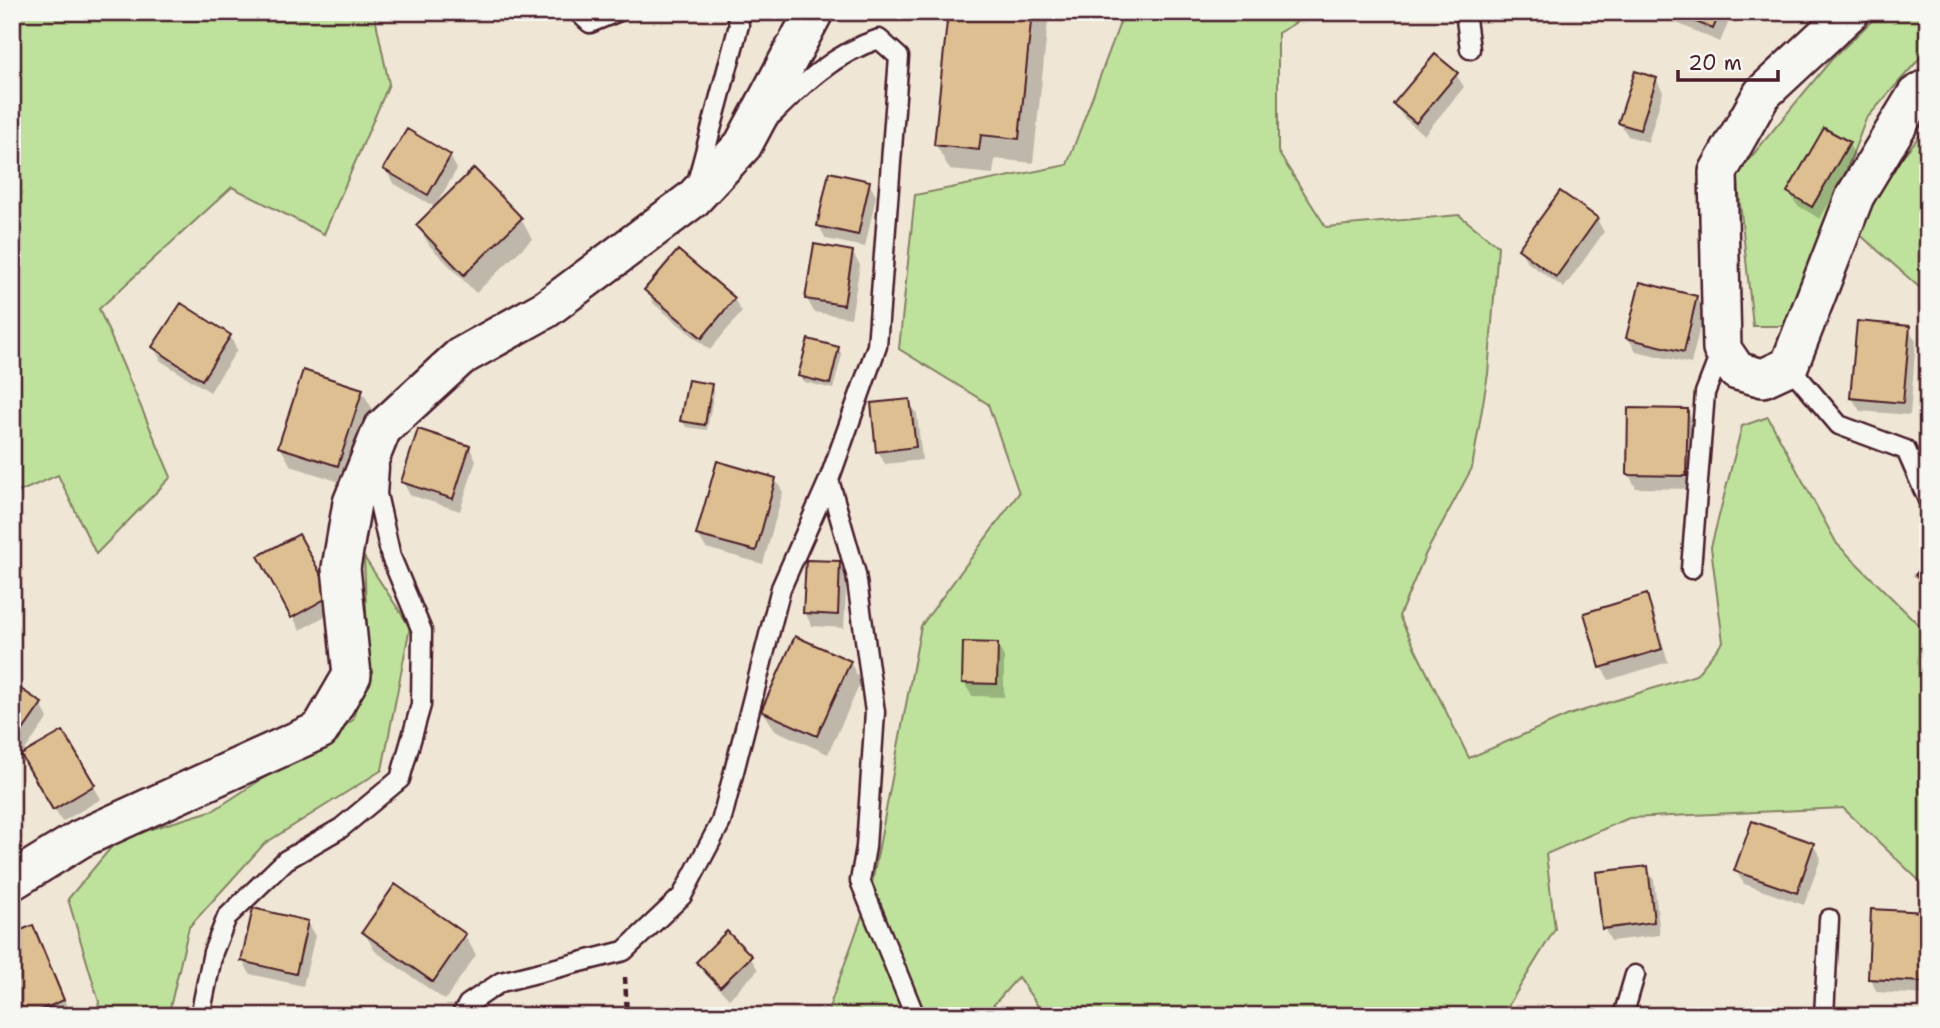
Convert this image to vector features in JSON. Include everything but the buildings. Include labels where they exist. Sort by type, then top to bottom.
[{"type":"street","points":[[12,880],[80,839],[320,730],[352,675],[341,568],[352,503],[382,429],[460,356],[546,309],[693,199],[743,145],[814,12]]},
{"type":"street","points":[[1850,12],[1762,94],[1718,172],[1722,349],[1737,371],[1763,378],[1789,366],[1855,197],[1916,95],[1928,88]]},
{"type":"lane","points":[[578,12],[590,23],[617,12]]},
{"type":"lane","points":[[693,199],[739,25],[736,12]]},
{"type":"lane","points":[[1465,12],[1470,49]]},
{"type":"lane","points":[[461,1016],[468,1004],[502,982],[624,951],[681,896],[721,822],[781,588],[829,480],[877,346],[899,57],[879,38],[859,45],[812,75],[743,145]]},
{"type":"lane","points":[[1691,569],[1705,393],[1722,349]]},
{"type":"lane","points":[[1789,366],[1839,425],[1906,450],[1928,500]]},
{"type":"lane","points":[[200,1016],[213,952],[227,917],[286,860],[341,828],[400,779],[421,705],[422,631],[391,557],[377,494],[382,429]]},
{"type":"lane","points":[[829,480],[856,574],[875,712],[866,847],[860,881],[915,1016]]},
{"type":"lane","points":[[1824,1016],[1829,919]]},
{"type":"lane","points":[[1623,1016],[1635,975]]},
{"type":"path","points":[[624,951],[627,1016]]},
{"type":"green space","points":[[12,12],[374,12],[389,84],[324,234],[232,187],[99,309],[171,477],[96,554],[58,475],[12,495]]},
{"type":"green space","points":[[1124,12],[1314,12],[1278,33],[1278,152],[1326,227],[1459,215],[1498,246],[1488,374],[1472,468],[1426,553],[1399,616],[1469,758],[1569,715],[1696,675],[1723,642],[1711,547],[1742,426],[1768,417],[1837,544],[1928,634],[1928,889],[1843,808],[1629,818],[1546,854],[1555,929],[1502,1016],[1045,1016],[1018,977],[984,1016],[826,1016],[870,894],[921,626],[1019,493],[988,404],[899,349],[915,195],[1067,165]]},
{"type":"green space","points":[[1881,12],[1928,12],[1928,49],[1866,119],[1787,326],[1753,326],[1737,174],[1831,60]]},
{"type":"green space","points":[[1928,126],[1928,295],[1857,232],[1897,163]]},
{"type":"green space","points":[[364,557],[410,627],[382,770],[264,844],[189,927],[168,1016],[96,1016],[99,1002],[68,899],[118,839],[214,810],[353,720],[368,659]]}]
